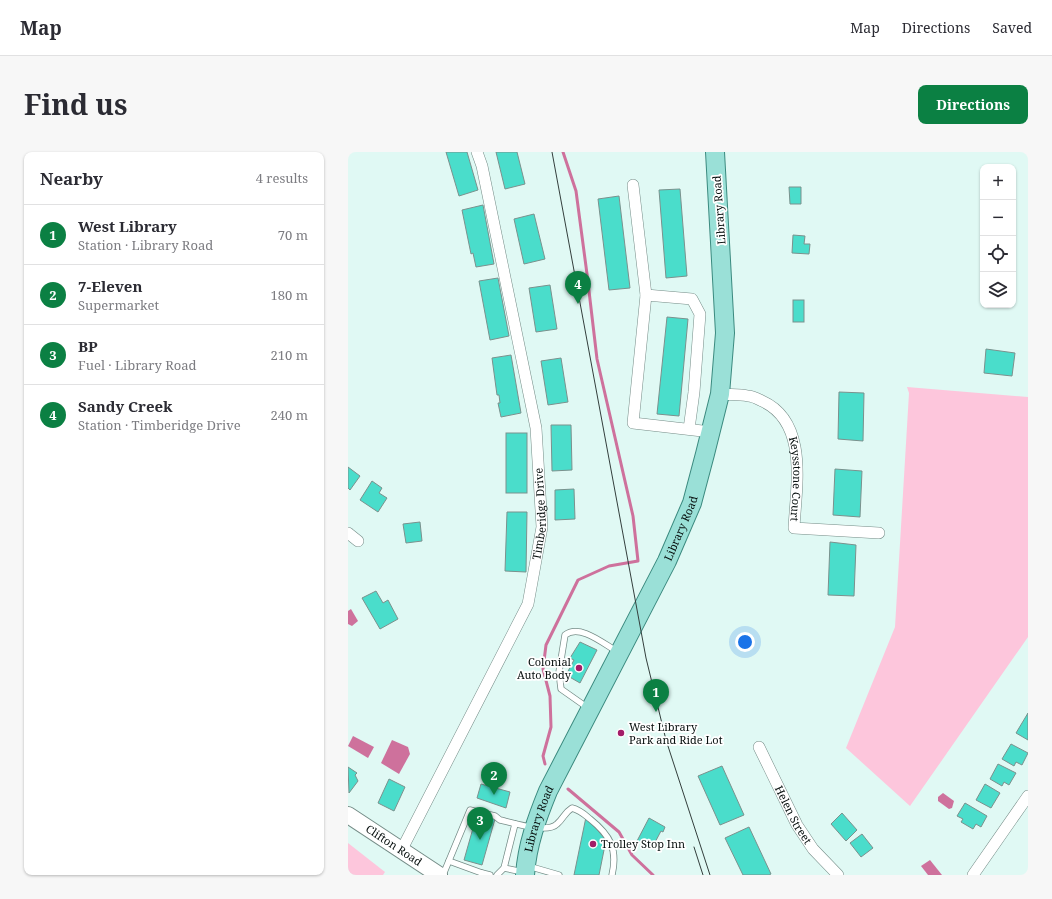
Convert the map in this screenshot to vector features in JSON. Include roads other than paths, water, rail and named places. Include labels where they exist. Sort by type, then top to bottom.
[{"type":"main road","name":"Library Road","points":[[525,871],[534,827],[551,785],[667,561],[692,502],[711,432],[720,394],[725,333],[715,152]]},
{"type":"main road","name":"Clifton Road","points":[[348,815],[401,851],[440,875]]},
{"type":"street","name":"Timberidge Drive","points":[[401,851],[528,604],[542,527],[536,428],[482,166],[477,152]]},
{"type":"street","points":[[633,185],[646,295],[633,423],[711,432]]},
{"type":"street","points":[[646,295],[692,299],[700,314],[694,392],[689,429]]},
{"type":"street","name":"Keysstone Court","points":[[720,394],[749,396],[775,407],[785,420],[795,447],[797,462],[794,528],[879,533]]},
{"type":"street","points":[[348,533],[358,541]]},
{"type":"street","name":"Helen Street","points":[[758,748],[797,825],[813,849],[838,875]]},
{"type":"street","points":[[973,875],[1028,796]]},
{"type":"lane","points":[[590,710],[561,689],[559,672],[565,635],[569,632],[577,631],[588,634],[620,653]]},
{"type":"lane","points":[[443,875],[470,810],[495,816],[500,820],[515,824],[549,829],[557,824],[564,813],[572,808],[578,809],[606,832],[613,846],[615,863],[612,875]]},
{"type":"lane","points":[[497,875],[504,868],[515,824]]},
{"type":"lane","points":[[449,861],[482,874],[490,875]]},
{"type":"lane","points":[[504,868],[559,875]]},
{"type":"waterway","points":[[545,764],[543,756],[551,727],[550,696],[543,669],[546,645],[578,580],[609,566],[638,561],[633,516],[597,359],[576,191],[563,152]]},
{"type":"waterway","points":[[568,789],[619,832],[632,855],[653,875]]},
{"type":"tram line","points":[[552,152],[646,658],[666,740],[710,875]]},
{"type":"tram line","points":[[694,847],[703,875]]},
{"type":"place","name":"Sandy Creek","points":[[578,304]]},
{"type":"place","name":"Colonial Auto Body","points":[[579,668]]},
{"type":"place","name":"West Library","points":[[656,712]]},
{"type":"place","name":"West Library Park and Ride Lot","points":[[621,733]]},
{"type":"place","name":"7-Eleven","points":[[494,795]]},
{"type":"place","name":"BP","points":[[480,840]]},
{"type":"place","name":"Trolley Stop Inn","points":[[593,844]]}]
